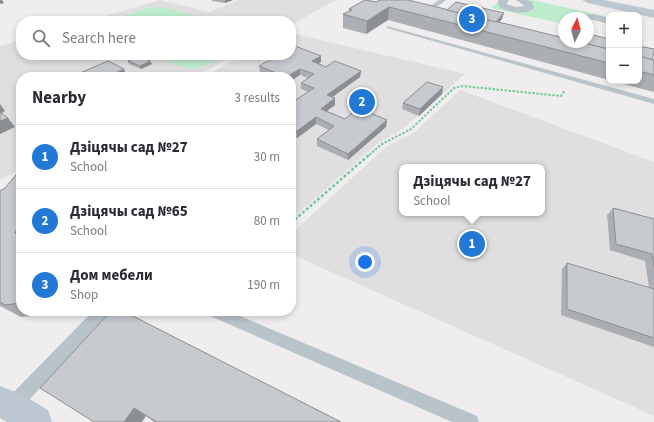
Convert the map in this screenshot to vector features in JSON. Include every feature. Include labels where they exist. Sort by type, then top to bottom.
[{"type":"main road","points":[[588,0],[654,14]]},
{"type":"main road","points":[[618,0],[654,7]]},
{"type":"street","points":[[505,0],[501,3],[505,7],[522,10],[530,8],[530,4],[520,0]]},
{"type":"street","points":[[594,16],[606,20]]},
{"type":"street","points":[[594,27],[606,28]]},
{"type":"lane","points":[[420,16],[443,0]]},
{"type":"lane","points":[[401,31],[408,25]]},
{"type":"lane","points":[[388,27],[654,102]]},
{"type":"lane","points":[[16,410],[98,316]]},
{"type":"lane","points":[[225,316],[471,422]]},
{"type":"path","points":[[296,219],[382,144],[411,129],[454,88],[463,86],[561,96],[568,84]]},
{"type":"shaded area","points":[[160,0],[209,12],[239,0],[336,0],[296,22],[296,16],[105,16]]},
{"type":"shaded area","points":[[296,34],[465,74],[404,128],[377,144],[296,215],[296,72],[212,72],[235,60],[296,60]]},
{"type":"shaded area","points":[[16,41],[16,60],[226,60],[204,72],[16,72],[16,172],[0,180],[0,46]]},
{"type":"shaded area","points":[[460,90],[654,162],[654,416],[296,256],[296,229],[386,147],[415,132]]},
{"type":"green space","points":[[500,0],[505,0],[502,1],[511,8],[530,7],[520,0],[532,0],[586,12],[558,12],[558,23],[491,8]]},
{"type":"green space","points":[[160,7],[173,9],[193,16],[125,16],[147,8]]},
{"type":"green space","points":[[594,14],[606,16],[606,20],[594,18]]},
{"type":"green space","points":[[165,60],[216,60],[205,66],[197,68],[176,65]]},
{"type":"building","points":[[365,0],[376,2],[380,0],[408,0],[558,37],[558,48],[594,48],[594,45],[606,48],[606,62],[389,7],[367,21],[343,14],[352,10],[349,9]]},
{"type":"building","points":[[456,2],[504,13],[496,22],[447,10]]},
{"type":"building","points":[[594,35],[606,38],[606,48],[594,45]]},
{"type":"building","points":[[296,46],[321,56],[312,61],[326,67],[335,61],[361,71],[327,95],[335,98],[321,109],[345,119],[358,108],[387,120],[348,154],[317,139],[334,126],[316,117],[296,130],[296,100],[314,88],[301,83],[314,74],[300,69],[295,72],[274,72],[259,66],[270,60],[296,60]]},
{"type":"building","points":[[642,47],[654,49],[652,60],[642,57]]},
{"type":"building","points":[[642,57],[654,60],[654,75],[642,72]]},
{"type":"building","points":[[148,60],[150,61],[140,66],[128,61]]},
{"type":"building","points":[[108,61],[124,69],[118,72],[83,72]]},
{"type":"building","points":[[427,82],[443,87],[420,109],[403,103]]},
{"type":"building","points":[[0,112],[8,118],[0,121]]},
{"type":"building","points":[[16,175],[16,304],[5,305],[0,302],[0,191],[5,188]]},
{"type":"building","points":[[613,208],[654,219],[654,267],[652,254],[616,244]]},
{"type":"building","points":[[567,263],[654,289],[654,338],[567,309]]},
{"type":"building","points":[[106,316],[133,316],[341,422],[157,422],[134,408],[124,422],[94,422],[40,388]]},
{"type":"place","name":"Дом мебели","points":[[472,19]]},
{"type":"place","name":"Дзіцячы сад №65","points":[[362,102]]},
{"type":"place","name":"Дзіцячы сад №27","points":[[472,244]]}]
